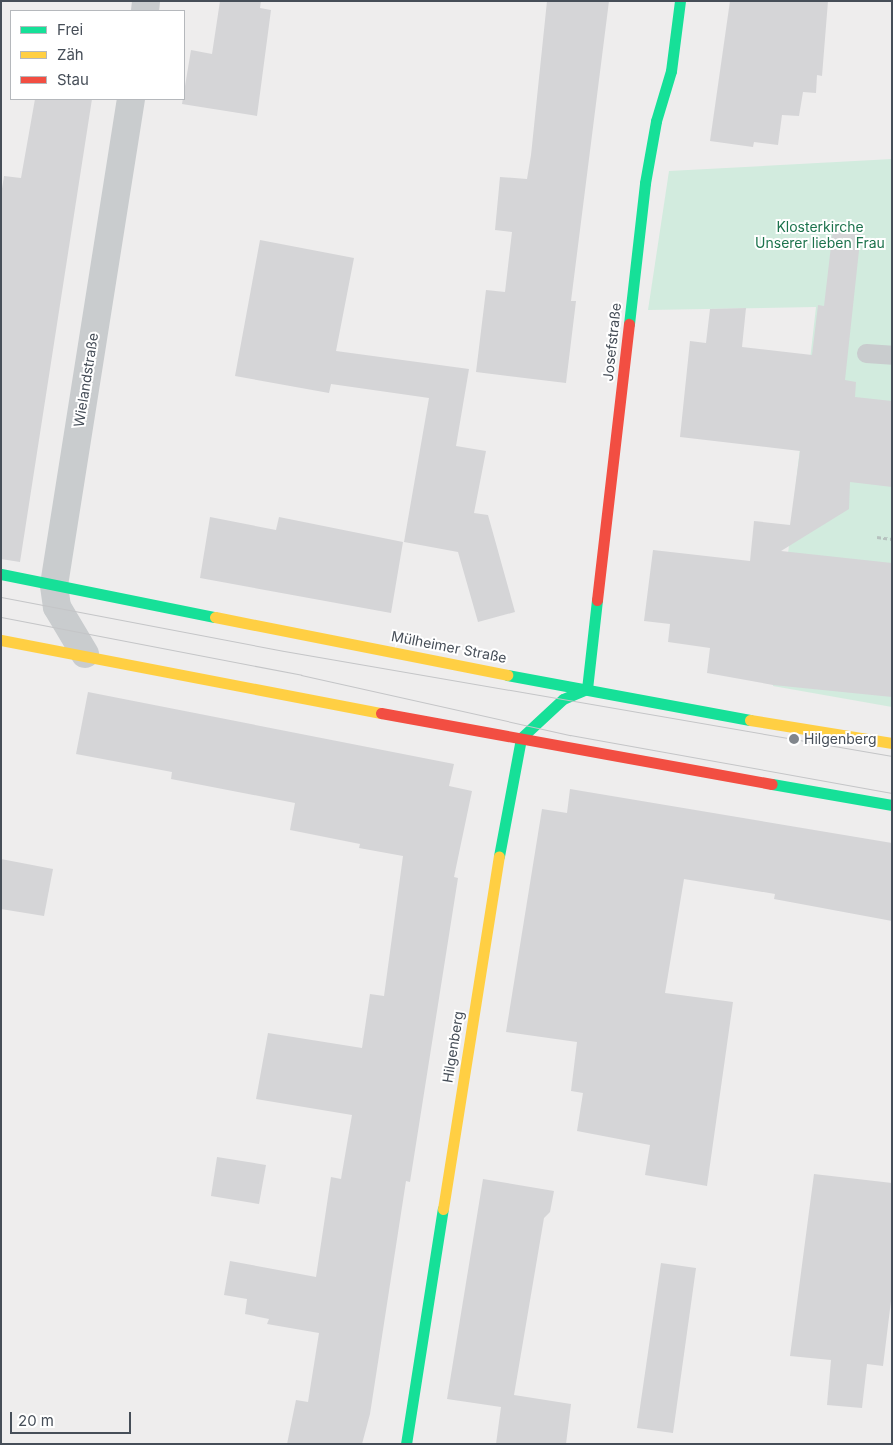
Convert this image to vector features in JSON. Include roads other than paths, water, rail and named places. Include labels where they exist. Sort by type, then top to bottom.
[{"type":"main road","name":"Josefstraße","points":[[587,689],[645,183],[656,122],[671,71],[680,1]]},
{"type":"main road","name":"Mülheimer Straße","points":[[1,574],[587,689],[892,743]]},
{"type":"main road","points":[[1,640],[85,654],[521,738],[892,805]]},
{"type":"main road","points":[[521,738],[563,699],[587,689]]},
{"type":"main road","name":"Hilgenberg","points":[[406,1444],[507,796],[521,738]]},
{"type":"street","name":"Wielandstraße","points":[[85,654],[57,607],[54,585],[131,100]]},
{"type":"lane","points":[[866,352],[892,355]]},
{"type":"tram line","points":[[1,597],[284,651],[892,756]]},
{"type":"tram line","points":[[1,617],[301,675],[570,735],[892,793]]},
{"type":"place","name":"Hilgenberg","points":[[794,739]]},
{"type":"park label","name":"Klosterkirche Unserer lieben Frau","points":[[820,236]]}]
